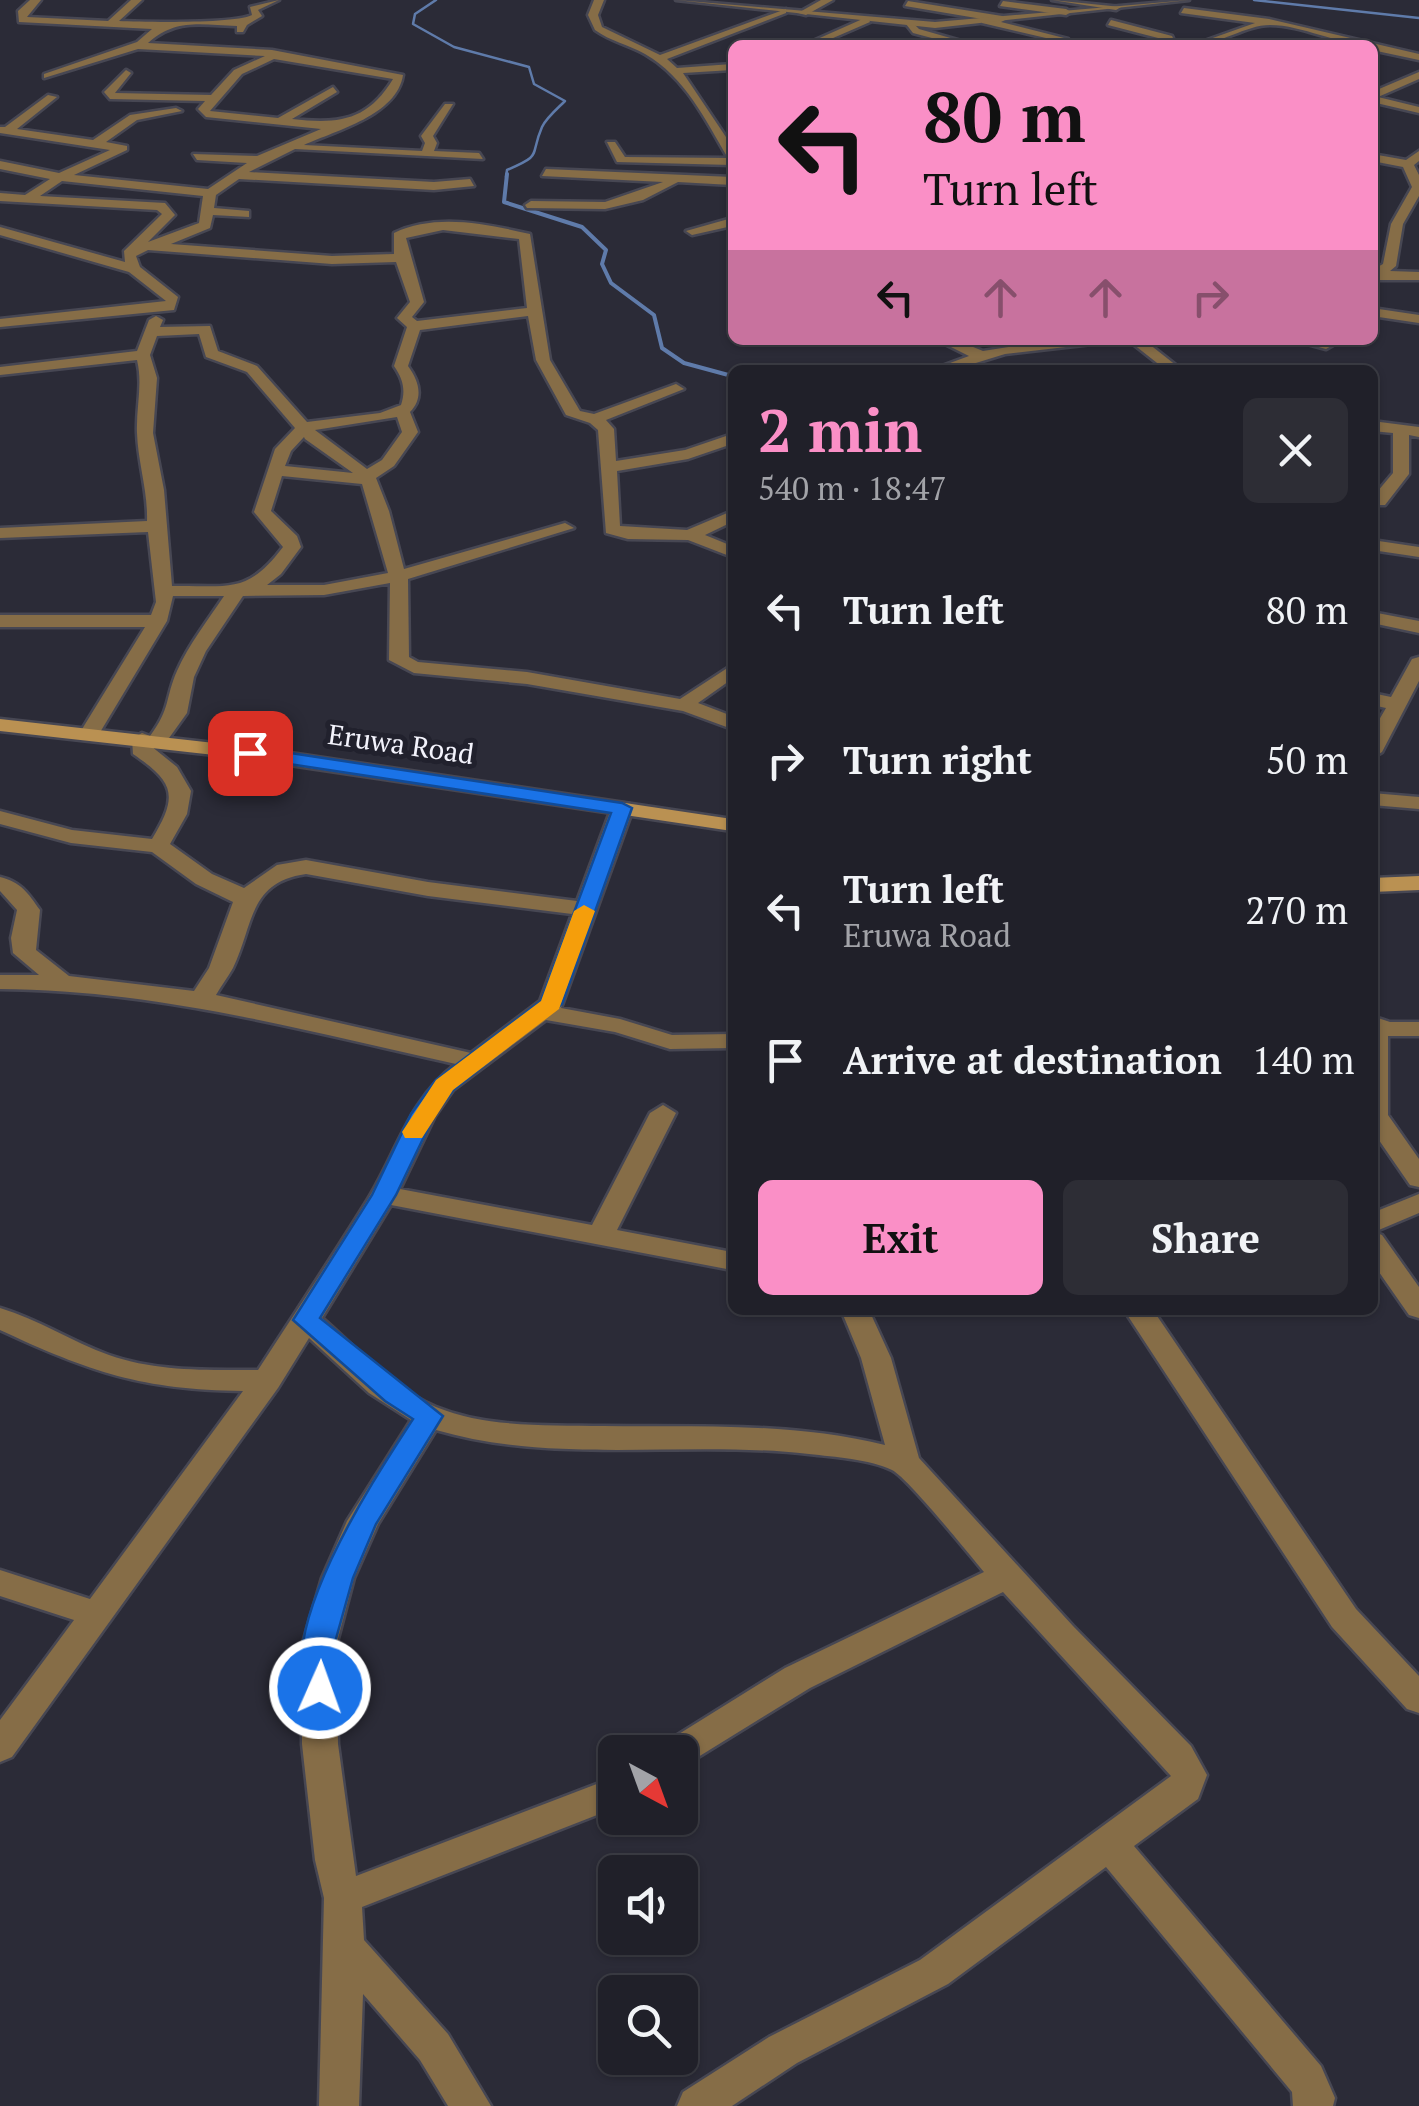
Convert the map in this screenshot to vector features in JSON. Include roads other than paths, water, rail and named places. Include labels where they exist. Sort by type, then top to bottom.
[{"type":"main road","name":"Eruwa Road","points":[[0,725],[150,740],[728,824]]},
{"type":"main road","points":[[1378,885],[1419,883]]},
{"type":"street","points":[[12,27],[36,0]]},
{"type":"street","points":[[109,25],[137,0]]},
{"type":"street","points":[[20,15],[109,25],[243,23],[257,16],[252,9],[274,0]]},
{"type":"street","points":[[599,0],[593,15],[598,28],[673,71],[715,115],[728,149]]},
{"type":"street","points":[[682,0],[742,3],[802,14],[911,24],[1184,5],[1343,40]]},
{"type":"street","points":[[802,14],[828,0]]},
{"type":"street","points":[[1058,0],[1116,7]]},
{"type":"street","points":[[822,40],[912,2],[1002,19]]},
{"type":"street","points":[[1003,4],[1066,12]]},
{"type":"street","points":[[658,59],[783,11]]},
{"type":"street","points":[[985,21],[1063,39]]},
{"type":"street","points":[[238,35],[243,23]]},
{"type":"street","points":[[1111,23],[1168,38],[1162,40]]},
{"type":"street","points":[[911,24],[916,31],[951,40]]},
{"type":"street","points":[[1213,40],[1248,28],[1277,25]]},
{"type":"street","points":[[48,76],[139,45],[161,26]]},
{"type":"street","points":[[1317,40],[1327,36]]},
{"type":"street","points":[[95,144],[139,116],[208,103],[238,72],[265,54],[271,38]]},
{"type":"street","points":[[938,40],[944,38]]},
{"type":"street","points":[[0,165],[60,177],[210,193],[259,160],[367,113],[387,98],[398,76],[265,54],[139,45]]},
{"type":"street","points":[[1378,48],[1419,57]]},
{"type":"street","points":[[673,71],[728,68]]},
{"type":"street","points":[[126,74],[109,92],[110,96],[208,103]]},
{"type":"street","points":[[1378,95],[1419,75]]},
{"type":"street","points":[[280,121],[333,90]]},
{"type":"street","points":[[4,130],[52,97]]},
{"type":"street","points":[[1378,100],[1419,110]]},
{"type":"street","points":[[208,103],[210,116],[335,127]]},
{"type":"street","points":[[428,137],[449,106]]},
{"type":"street","points":[[4,130],[123,149],[60,177],[28,198]]},
{"type":"street","points":[[316,138],[364,142],[428,137]]},
{"type":"street","points":[[427,154],[431,143],[428,137]]},
{"type":"street","points":[[611,144],[621,160],[728,159]]},
{"type":"street","points":[[290,147],[478,157]]},
{"type":"street","points":[[197,156],[259,160]]},
{"type":"street","points":[[1378,156],[1414,159],[1418,182],[1394,234],[1389,266],[1378,273]]},
{"type":"street","points":[[546,173],[728,181]]},
{"type":"street","points":[[234,175],[434,186],[470,183]]},
{"type":"street","points":[[531,205],[573,210],[602,208],[634,202],[674,181]]},
{"type":"street","points":[[158,206],[182,191]]},
{"type":"street","points":[[158,246],[200,229],[210,193]]},
{"type":"street","points":[[0,197],[158,206],[169,214],[129,254],[134,269]]},
{"type":"street","points":[[162,221],[245,214]]},
{"type":"street","points":[[692,230],[728,223]]},
{"type":"street","points":[[536,312],[414,326],[404,318],[416,302],[410,289],[410,274],[399,258],[399,236],[421,226],[522,235],[536,312],[544,360],[574,415],[595,419],[676,390]]},
{"type":"street","points":[[0,231],[134,269],[173,300],[169,307],[159,311],[91,313],[0,323]]},
{"type":"street","points":[[136,249],[158,246],[332,260],[399,258]]},
{"type":"street","points":[[1378,276],[1419,276]]},
{"type":"street","points":[[89,734],[158,621],[165,602],[156,490],[145,433],[149,378],[143,355],[159,311]]},
{"type":"street","points":[[1378,313],[1419,320]]},
{"type":"street","points":[[158,846],[184,792],[182,783],[168,767],[140,750],[177,713],[184,677],[196,651],[242,591],[275,570],[292,547],[291,540],[262,512],[283,449],[305,428],[407,408],[412,398],[410,376],[401,366],[414,326]]},
{"type":"street","points":[[152,332],[205,329],[211,354],[252,369],[305,428],[368,478],[381,511],[390,559],[399,576],[398,660],[688,706],[728,721]]},
{"type":"street","points":[[956,345],[982,356]]},
{"type":"street","points":[[954,365],[1003,350],[1048,345]]},
{"type":"street","points":[[1142,345],[1168,365]]},
{"type":"street","points":[[0,371],[143,355]]},
{"type":"street","points":[[275,470],[368,478],[388,464],[410,432],[406,416],[400,412]]},
{"type":"street","points":[[595,419],[606,429],[612,529],[628,534],[690,535],[728,550]]},
{"type":"street","points":[[1378,427],[1410,431],[1401,474],[1380,501]]},
{"type":"street","points":[[609,467],[688,454],[728,441]]},
{"type":"street","points":[[690,535],[728,518]]},
{"type":"street","points":[[0,534],[156,526]]},
{"type":"street","points":[[164,591],[324,590],[399,576],[566,528]]},
{"type":"street","points":[[1378,545],[1419,552]]},
{"type":"street","points":[[1378,618],[1419,627]]},
{"type":"street","points":[[0,620],[158,621]]},
{"type":"street","points":[[1378,741],[1419,663]]},
{"type":"street","points":[[688,706],[688,701],[728,674]]},
{"type":"street","points":[[1378,700],[1398,704]]},
{"type":"street","points":[[1378,799],[1419,803]]},
{"type":"street","points":[[0,1747],[267,1381],[384,1195],[422,1114],[444,1085],[545,1012],[622,808]]},
{"type":"street","points":[[0,816],[72,836],[158,846],[204,879],[238,894],[244,901]]},
{"type":"street","points":[[200,1000],[221,968],[244,901],[264,882],[285,870],[306,867],[428,889],[585,910]]},
{"type":"street","points":[[0,884],[12,888],[29,910],[23,938],[25,953],[60,980]]},
{"type":"street","points":[[0,982],[60,980],[155,990],[474,1062]]},
{"type":"street","points":[[545,1012],[620,1026],[670,1042],[728,1041]]},
{"type":"street","points":[[1378,1026],[1386,1030],[1419,1029]]},
{"type":"street","points":[[602,1234],[664,1113]]},
{"type":"street","points":[[1378,1121],[1419,1179]]},
{"type":"street","points":[[384,1195],[728,1260]]},
{"type":"street","points":[[1378,1221],[1419,1203]]},
{"type":"street","points":[[1378,1250],[1419,1308]]},
{"type":"street","points":[[697,2106],[784,2050],[934,1972],[1185,1788],[1188,1775],[1178,1756],[1006,1576],[904,1462],[876,1358],[856,1315]]},
{"type":"street","points":[[1141,1315],[1344,1618],[1419,1699]]},
{"type":"street","points":[[0,1318],[86,1357],[134,1372],[179,1380],[267,1381]]},
{"type":"street","points":[[306,1320],[394,1394],[429,1416],[506,1436],[790,1440],[855,1446],[904,1462]]},
{"type":"street","points":[[339,2106],[343,1898],[332,1860],[320,1744],[319,1646],[338,1578],[363,1521],[429,1416]]},
{"type":"street","points":[[698,1738],[807,1670],[1006,1576]]},
{"type":"street","points":[[0,1582],[97,1614]]},
{"type":"street","points":[[343,1898],[598,1799]]},
{"type":"street","points":[[1109,1843],[1307,2079],[1313,2106]]},
{"type":"street","points":[[345,1946],[434,2047],[471,2106]]},
{"type":"waterway","points":[[436,0],[415,14],[413,24],[454,47],[529,67],[534,84],[565,101],[544,124],[534,154],[507,170],[506,177]]},
{"type":"waterway","points":[[1254,0],[1419,18]]},
{"type":"waterway","points":[[507,174],[504,202],[582,227],[606,250],[602,264],[611,283],[654,315],[662,348],[684,363],[728,375]]}]
